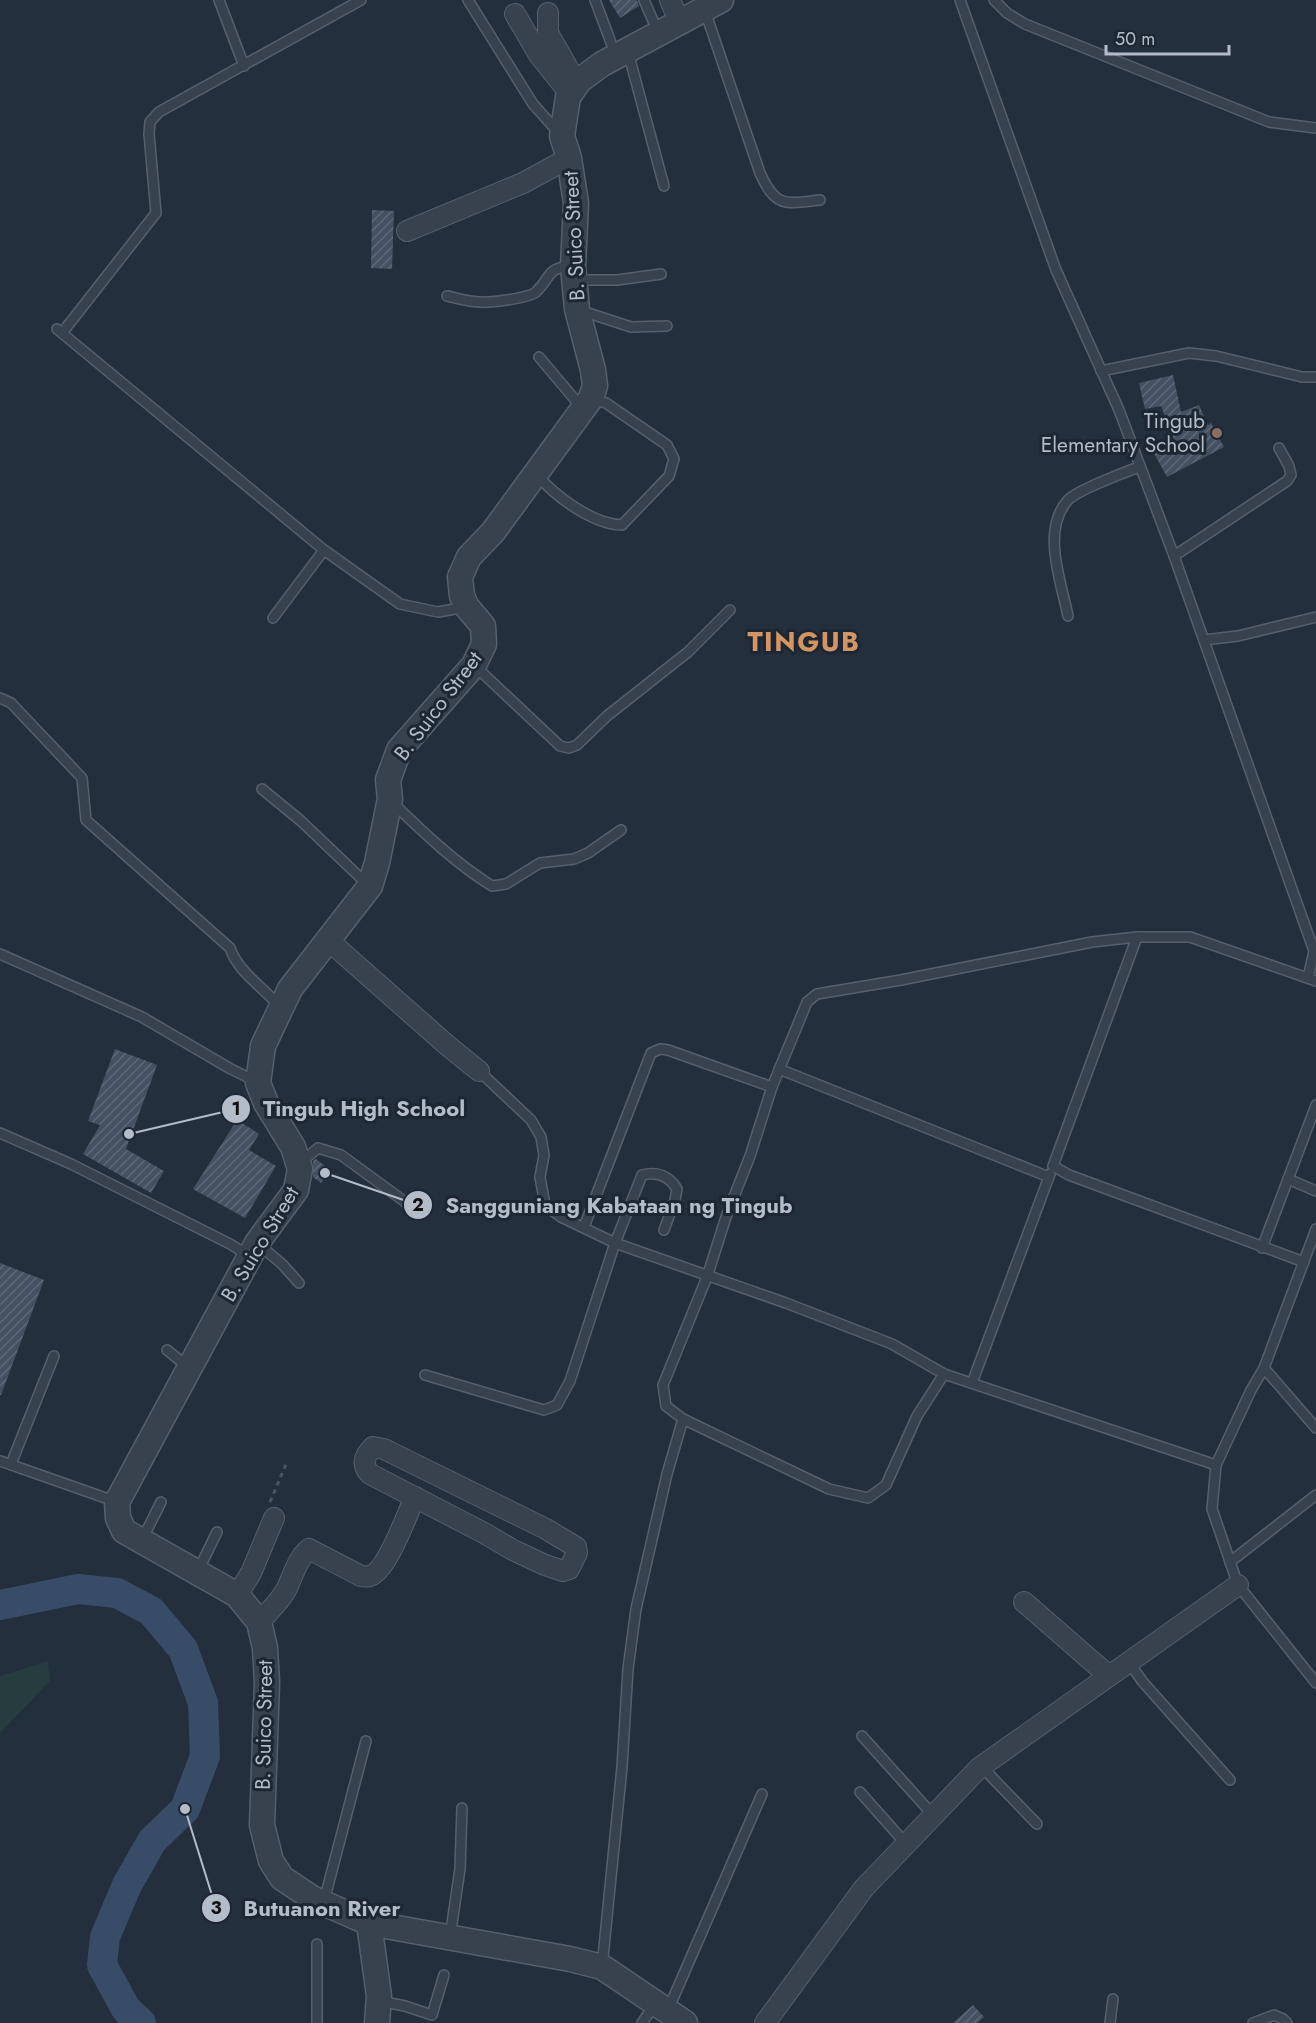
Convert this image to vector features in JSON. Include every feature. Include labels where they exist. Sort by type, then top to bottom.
[{"type":"street","points":[[669,29],[670,0]]},
{"type":"street","points":[[574,89],[602,64],[713,5]]},
{"type":"street","points":[[548,13],[548,33],[574,89]]},
{"type":"street","points":[[515,14],[539,55],[574,89]]},
{"type":"street","name":"B. Suico Street","points":[[574,89],[568,97],[566,147],[576,203],[574,273],[577,309],[593,370],[594,386],[587,404],[493,532],[469,557],[460,577],[462,596],[467,607],[483,626],[484,644],[474,665],[399,750],[388,780],[390,799],[370,886],[290,989],[263,1046],[258,1083],[266,1103],[293,1147],[300,1169],[296,1190],[253,1249],[117,1502],[118,1518],[124,1531],[141,1543],[237,1595],[259,1622],[265,1648],[267,1682],[262,1825],[271,1861],[282,1878],[312,1898],[369,1923],[602,1966],[670,2012]]},
{"type":"street","points":[[407,231],[523,183],[566,147]]},
{"type":"street","points":[[328,940],[479,1071]]},
{"type":"street","points":[[374,1447],[384,1449],[546,1528],[576,1546],[577,1553],[569,1569],[563,1571],[545,1565],[415,1497],[370,1474],[364,1468],[368,1452],[374,1447]]},
{"type":"street","points":[[259,1622],[275,1607],[303,1554],[309,1549],[361,1576],[370,1576],[380,1570],[415,1497]]},
{"type":"street","points":[[237,1595],[251,1573],[274,1518]]},
{"type":"street","points":[[765,2023],[864,1888],[981,1766],[1238,1586]]},
{"type":"street","points":[[1024,1602],[1109,1676]]},
{"type":"street","points":[[369,1923],[378,2012]]},
{"type":"lane","points":[[219,0],[244,66]]},
{"type":"lane","points":[[361,0],[159,112],[150,122],[149,134],[156,213],[59,331],[324,550],[400,604],[438,612],[467,607]]},
{"type":"lane","points":[[468,0],[533,104],[566,147]]},
{"type":"lane","points":[[595,0],[622,53],[664,186]]},
{"type":"lane","points":[[644,0],[669,29]]},
{"type":"lane","points":[[944,1374],[917,1416],[886,1485],[868,1498],[829,1489],[683,1419],[666,1406],[663,1385],[707,1277],[772,1087],[807,1002],[817,994],[901,980],[1092,942],[1137,937],[1190,937],[1312,979],[1314,951],[1174,555],[1119,410],[1053,261],[960,0]]},
{"type":"lane","points":[[994,0],[1007,13],[1024,24],[1269,122],[1316,128]]},
{"type":"lane","points":[[713,5],[760,173],[767,188],[775,198],[789,204],[820,200]]},
{"type":"lane","points":[[447,296],[480,302],[525,296],[535,293],[549,273],[559,267],[574,273],[617,280],[661,274]]},
{"type":"lane","points":[[577,309],[631,327],[667,326]]},
{"type":"lane","points":[[1101,372],[1189,352],[1216,356],[1302,377],[1316,377]]},
{"type":"lane","points":[[536,474],[548,488],[599,522],[622,525],[669,476],[674,459],[667,445],[606,403],[587,404],[539,357]]},
{"type":"lane","points":[[1174,555],[1287,481],[1291,475],[1289,466],[1279,448]]},
{"type":"lane","points":[[1068,616],[1053,541],[1058,518],[1069,499],[1139,467]]},
{"type":"lane","points":[[273,618],[324,550]]},
{"type":"lane","points":[[474,665],[560,746],[569,748],[577,746],[607,716],[688,652],[730,610]]},
{"type":"lane","points":[[1203,640],[1238,636],[1316,617]]},
{"type":"lane","points":[[0,698],[11,703],[82,778],[86,820],[230,948],[238,965],[281,1007]]},
{"type":"lane","points":[[262,789],[301,821],[370,886]]},
{"type":"lane","points":[[390,799],[427,837],[492,886],[506,884],[540,863],[574,858],[588,853],[621,830]]},
{"type":"lane","points":[[972,1383],[1137,937]]},
{"type":"lane","points":[[0,954],[142,1017],[258,1083]]},
{"type":"lane","points":[[584,1227],[651,1053],[660,1049],[668,1050],[772,1087]]},
{"type":"lane","points":[[779,1069],[1049,1178]]},
{"type":"lane","points":[[479,1071],[531,1120],[541,1137],[544,1155],[540,1177],[545,1205],[561,1217],[615,1243],[786,1303],[892,1344],[944,1374],[1216,1465]]},
{"type":"lane","points":[[1262,1248],[1316,1105]]},
{"type":"lane","points":[[0,1133],[82,1169],[230,1244],[253,1249],[282,1264],[299,1283]]},
{"type":"lane","points":[[298,1165],[318,1148],[341,1155],[412,1207]]},
{"type":"lane","points":[[1053,1166],[1069,1175],[1304,1262]]},
{"type":"lane","points":[[425,1375],[544,1410],[558,1405],[570,1380],[615,1243],[642,1175],[651,1173],[671,1180],[677,1189],[664,1230]]},
{"type":"lane","points":[[1288,1179],[1316,1191]]},
{"type":"lane","points":[[1316,1229],[1264,1368],[1251,1390],[1216,1465],[1212,1509],[1238,1586],[1316,1683]]},
{"type":"lane","points":[[167,1350],[190,1368]]},
{"type":"lane","points":[[11,1464],[54,1356]]},
{"type":"lane","points":[[1264,1368],[1316,1428]]},
{"type":"lane","points":[[602,1966],[622,1767],[628,1669],[636,1609],[667,1474],[683,1419]]},
{"type":"lane","points":[[0,1461],[117,1502]]},
{"type":"lane","points":[[1230,1562],[1316,1495]]},
{"type":"lane","points":[[141,1543],[161,1502]]},
{"type":"lane","points":[[197,1573],[217,1532]]},
{"type":"lane","points":[[1129,1662],[1142,1680],[1230,1779]]},
{"type":"lane","points":[[862,1736],[933,1815]]},
{"type":"lane","points":[[323,1902],[366,1741]]},
{"type":"lane","points":[[981,1766],[1037,1824]]},
{"type":"lane","points":[[860,1792],[906,1844]]},
{"type":"lane","points":[[642,2023],[670,2012],[762,1794]]},
{"type":"lane","points":[[450,1938],[460,1869],[462,1808]]},
{"type":"lane","points":[[317,1944],[317,2023]]},
{"type":"lane","points":[[378,2012],[405,2006],[431,2019],[444,1975]]},
{"type":"lane","points":[[1110,2023],[1113,1999]]},
{"type":"lane","points":[[1253,2023],[1274,2015],[1287,2023]]},
{"type":"path","points":[[274,1518],[268,1506],[287,1462]]},
{"type":"green space","points":[[48,1661],[50,1681],[0,1733],[0,1676]]},
{"type":"building","points":[[609,0],[637,0],[639,6],[620,18]]},
{"type":"building","points":[[372,210],[394,211],[392,269],[371,268]]},
{"type":"building","points":[[1173,375],[1181,412],[1199,405],[1208,425],[1211,423],[1224,447],[1167,477],[1154,453],[1175,442],[1161,406],[1145,409],[1139,383]]},
{"type":"building","points":[[115,1049],[157,1065],[126,1149],[164,1171],[151,1193],[83,1154],[100,1125],[88,1121]]},
{"type":"building","points":[[237,1120],[259,1134],[249,1150],[276,1166],[245,1218],[193,1189]]},
{"type":"building","points":[[316,1159],[330,1170],[321,1183],[313,1177],[313,1161]]},
{"type":"building","points":[[0,1263],[44,1280],[1,1395],[0,1395]]},
{"type":"building","points":[[973,2005],[984,2017],[977,2023],[953,2023]]},
{"type":"waterway","points":[[0,1605],[78,1589],[117,1593],[151,1611],[183,1649],[203,1703],[205,1756],[185,1809],[152,1841],[127,1885],[105,1937],[102,1965],[126,2009],[141,2023]]},
{"type":"place","name":"Tingub Elementary School","points":[[1217,433]]},
{"type":"place","name":"Tingub High School","points":[[129,1134]]},
{"type":"place","name":"Sangguniang Kabataan ng Tingub","points":[[325,1173]]},
{"type":"place","name":"Butuanon River","points":[[185,1809]]},
{"type":"district","name":"TINGUB","points":[[804,641]]}]
